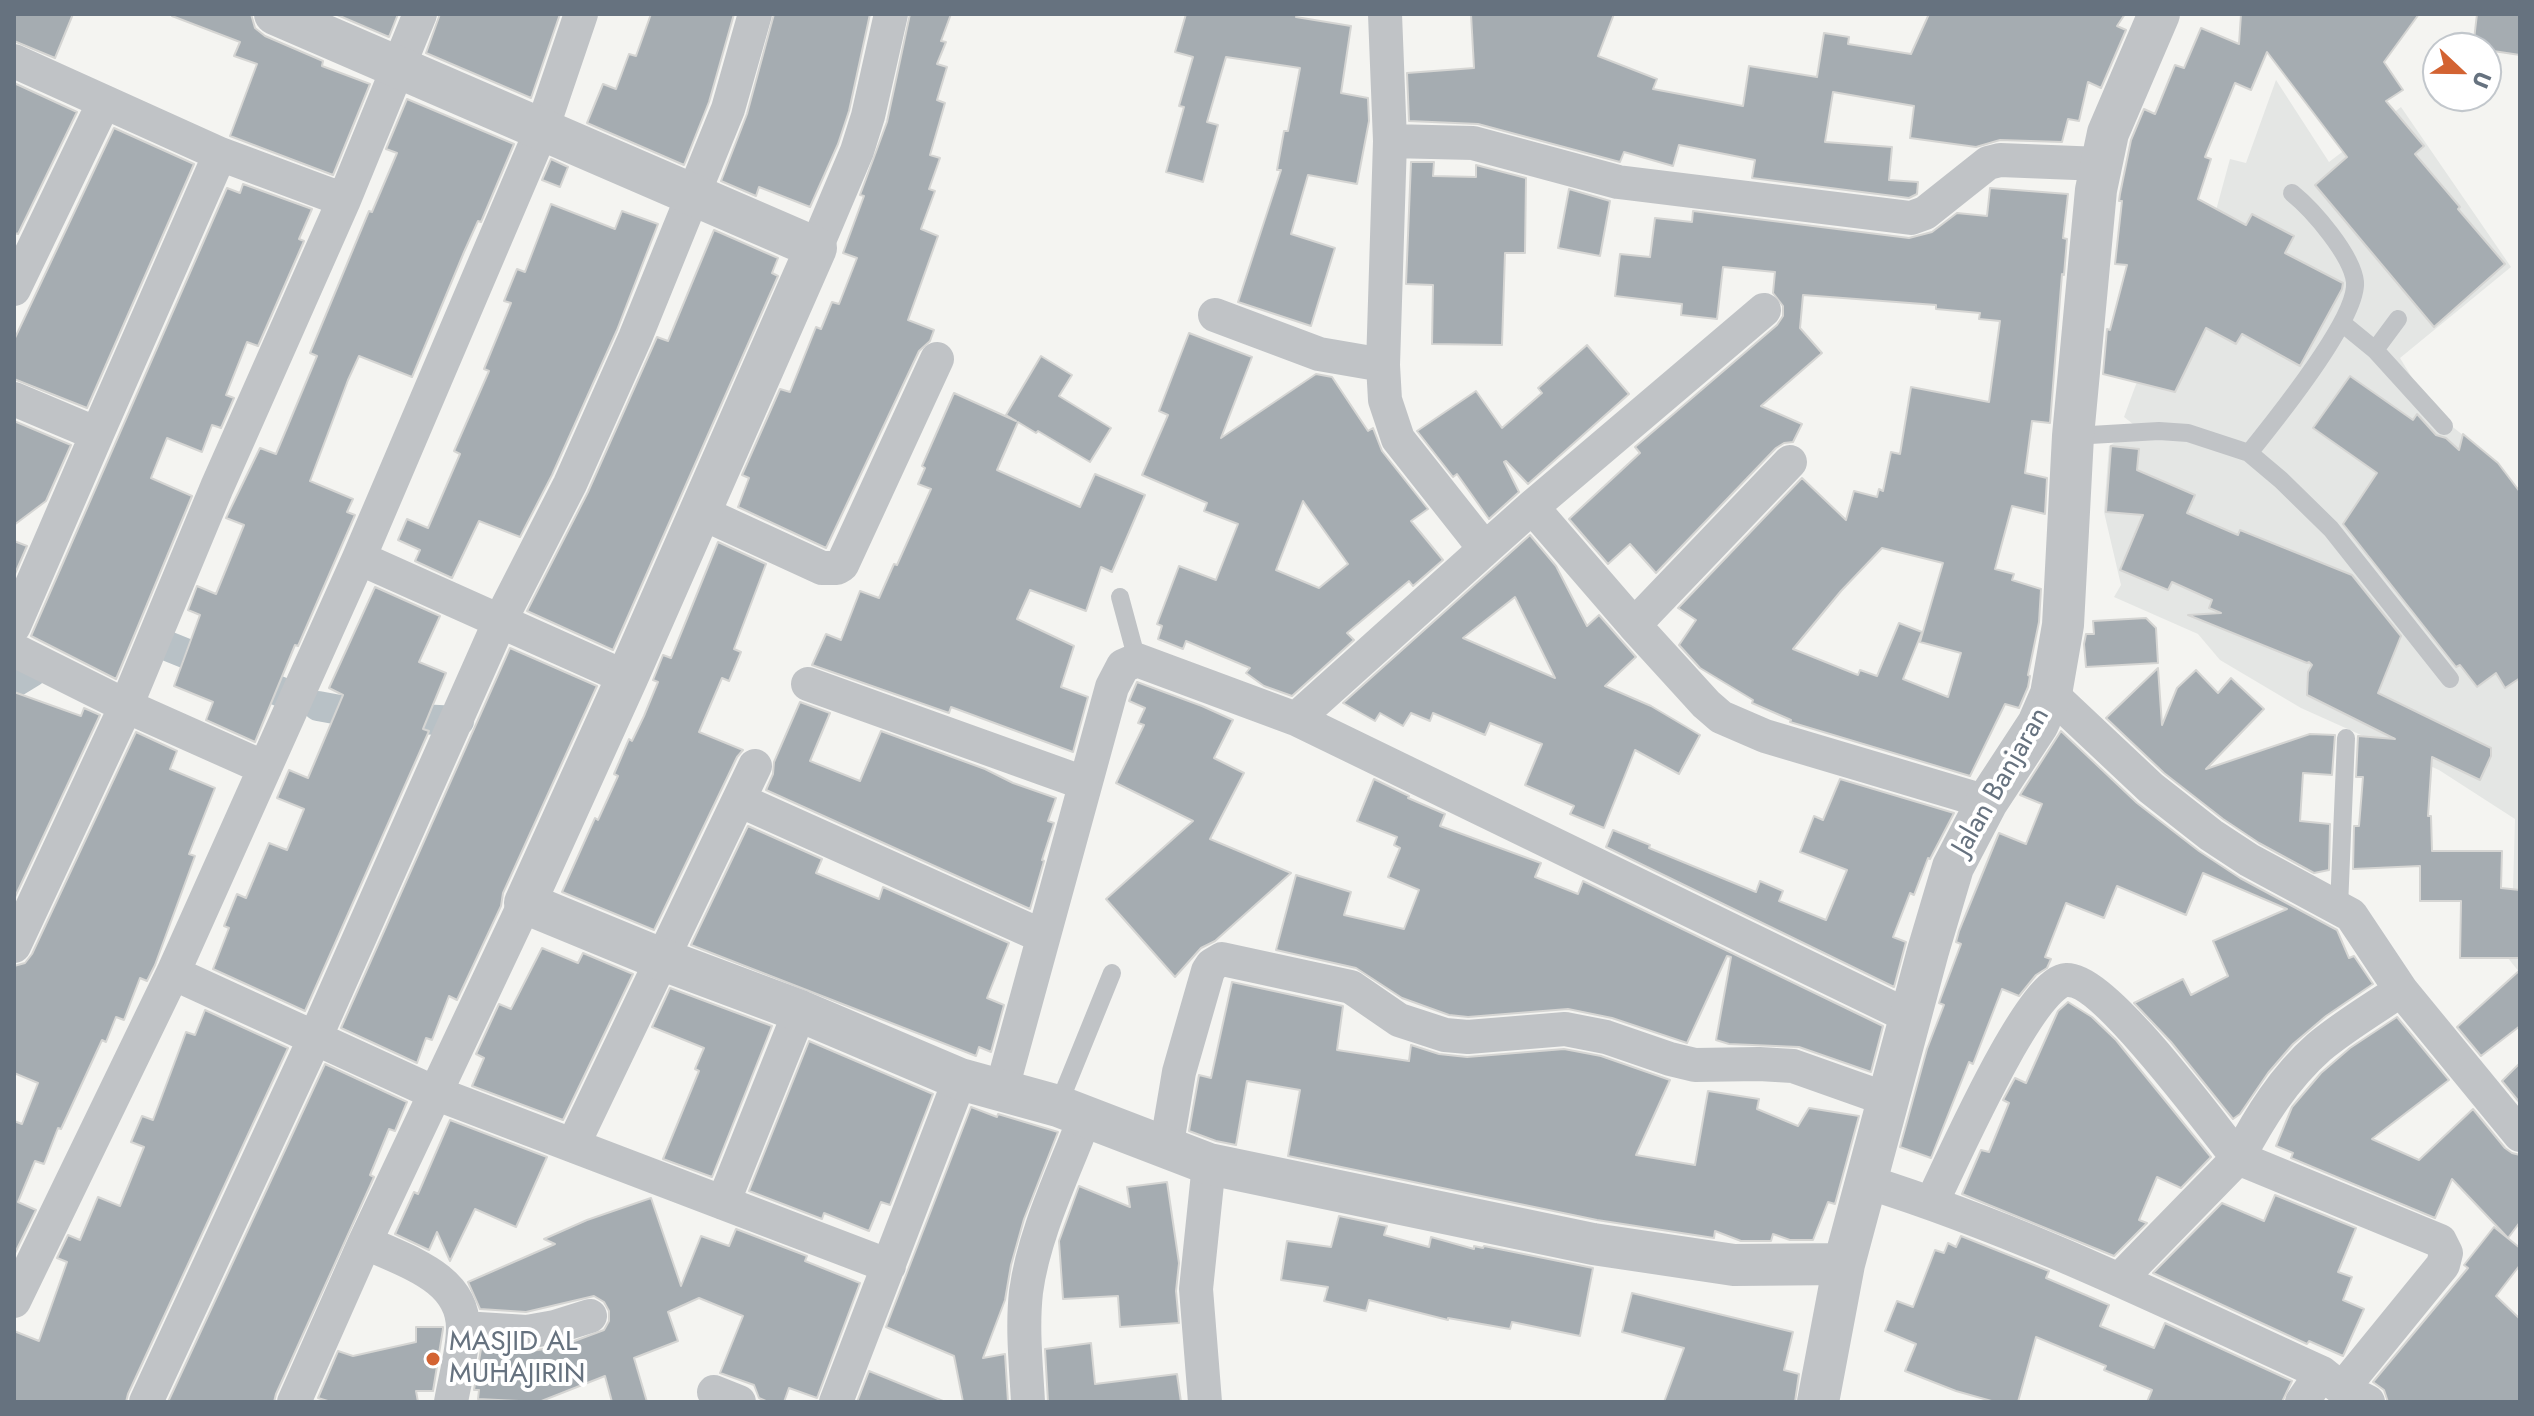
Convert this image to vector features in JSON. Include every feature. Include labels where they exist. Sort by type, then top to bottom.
[{"type":"street","points":[[275,14],[816,248]]},
{"type":"street","points":[[14,946],[126,706],[217,487],[344,200],[420,14]]},
{"type":"street","points":[[14,1301],[173,973],[359,558],[542,129],[581,14]]},
{"type":"street","points":[[146,1402],[315,1038],[500,621],[570,484],[695,195],[728,109],[755,14]]},
{"type":"street","points":[[294,1402],[627,678],[816,248],[857,151],[891,14]]},
{"type":"street","points":[[1385,14],[1390,141],[1383,365],[1387,411],[1398,439],[1485,549]]},
{"type":"street","name":"Jalan Banjaran","points":[[1818,1402],[1844,1264],[1953,867],[1987,802],[2038,724],[2051,694],[2063,625],[2073,436],[2101,164],[2117,111],[2159,14]]},
{"type":"street","points":[[14,61],[220,154],[344,200]]},
{"type":"street","points":[[14,289],[104,102]]},
{"type":"street","points":[[1390,141],[1473,143],[1618,182],[1911,218],[1925,213],[1988,163],[2000,160],[2101,164]]},
{"type":"street","points":[[14,626],[220,154]]},
{"type":"street","points":[[1296,719],[1532,507],[1764,310]]},
{"type":"street","points":[[1215,315],[1319,354],[1383,365]]},
{"type":"street","points":[[700,512],[822,568],[842,565],[937,359]]},
{"type":"street","points":[[14,399],[97,434]]},
{"type":"street","points":[[1634,625],[1790,462]]},
{"type":"street","points":[[1532,507],[1634,625],[1721,717],[1744,729],[1987,802]]},
{"type":"street","points":[[359,558],[627,678]]},
{"type":"street","points":[[14,650],[126,706],[265,768]]},
{"type":"street","points":[[1001,1092],[1112,687],[1123,666],[1137,660],[1296,719],[1910,1017]]},
{"type":"street","points":[[808,684],[1084,783]]},
{"type":"street","points":[[2051,694],[2151,788],[2211,835],[2249,860],[2351,915],[2401,990],[2520,1135]]},
{"type":"street","points":[[573,1145],[755,766]]},
{"type":"street","points":[[739,800],[1042,936]]},
{"type":"street","points":[[525,903],[661,959],[800,1011],[960,1079],[1071,1111],[1209,1164],[1593,1244],[1734,1265],[1844,1264]]},
{"type":"street","points":[[1166,1149],[1189,1035],[1208,971],[1222,959],[1343,984],[1364,994],[1399,1020],[1445,1035],[1468,1037],[1565,1029],[1606,1037],[1695,1065],[1793,1066],[1889,1100]]},
{"type":"street","points":[[173,973],[435,1093],[889,1266]]},
{"type":"street","points":[[1932,1202],[2008,1047],[2037,1001],[2051,987],[2066,980],[2077,983],[2114,1008],[2238,1158],[2440,1241],[2444,1247],[2445,1259],[2440,1271],[2344,1388],[2302,1402]]},
{"type":"street","points":[[2119,1280],[2238,1158],[2270,1103],[2306,1060],[2338,1032],[2401,990]]},
{"type":"street","points":[[723,1203],[800,1011]]},
{"type":"street","points":[[836,1402],[960,1079]]},
{"type":"street","points":[[1028,1402],[1024,1327],[1027,1288],[1047,1218],[1071,1111]]},
{"type":"street","points":[[1205,1402],[1196,1289],[1209,1164]]},
{"type":"street","points":[[1867,1182],[1932,1202],[2119,1280],[2344,1388]]},
{"type":"street","points":[[365,1242],[442,1282],[457,1301],[463,1328],[451,1402]]},
{"type":"street","points":[[463,1328],[538,1331],[590,1316]]},
{"type":"lane","points":[[2249,453],[2284,409],[2342,323],[2354,294],[2353,274],[2342,250],[2292,193]]},
{"type":"lane","points":[[2375,350],[2398,319]]},
{"type":"lane","points":[[2342,323],[2375,350],[2444,426]]},
{"type":"lane","points":[[2073,436],[2159,431],[2188,433],[2249,453],[2331,529],[2450,679]]},
{"type":"lane","points":[[1120,597],[1137,660]]},
{"type":"lane","points":[[2339,907],[2346,738]]},
{"type":"lane","points":[[1071,1111],[1112,973]]},
{"type":"shaded area","points":[[2276,80],[2329,162],[2401,107],[2511,267],[2400,358],[2425,399],[2449,424],[2498,463],[2520,492],[2520,973],[2503,952],[2513,889],[2515,819],[2439,770],[2301,708],[2220,660],[2198,634],[2114,597],[2121,585],[2104,512],[2109,446],[2130,433],[2133,424],[2124,417],[2135,387],[2212,225],[2230,159],[2246,163]]},
{"type":"building","points":[[14,14],[73,14],[55,58],[14,41]]},
{"type":"building","points":[[173,14],[251,14],[255,28],[265,36],[323,61],[322,66],[370,84],[333,175],[230,136],[257,64],[234,56],[240,42]]},
{"type":"building","points":[[335,14],[398,14],[389,37]]},
{"type":"building","points":[[440,14],[560,14],[531,98],[426,53]]},
{"type":"building","points":[[651,14],[734,14],[709,102],[684,165],[587,123],[603,84],[616,89],[629,54],[636,56]]},
{"type":"building","points":[[774,14],[870,14],[849,111],[810,207],[759,187],[756,196],[721,181],[747,114]]},
{"type":"building","points":[[910,14],[951,14],[941,41],[946,42],[937,64],[947,67],[937,100],[945,103],[930,155],[940,158],[929,189],[935,191],[921,229],[938,236],[908,320],[934,330],[930,341],[919,351],[826,548],[738,507],[749,478],[742,475],[780,389],[790,392],[816,327],[821,329],[832,302],[839,304],[857,258],[843,253],[887,122]]},
{"type":"building","points":[[1186,14],[1297,14],[1296,17],[1351,26],[1341,93],[1368,98],[1369,121],[1357,184],[1308,175],[1291,234],[1335,248],[1311,326],[1238,302],[1281,170],[1277,170],[1284,131],[1288,131],[1300,68],[1226,57],[1207,122],[1218,125],[1203,182],[1166,172],[1184,107],[1179,106],[1193,57],[1175,52]]},
{"type":"building","points":[[1471,14],[1614,14],[1598,56],[1657,79],[1653,89],[1743,106],[1749,66],[1817,77],[1824,33],[1849,37],[1848,44],[1911,54],[1929,14],[2125,14],[2117,26],[2126,30],[2101,88],[2088,82],[2079,121],[2068,119],[2062,142],[2000,140],[1976,147],[1910,138],[1914,106],[1833,92],[1825,142],[1892,147],[1889,180],[1918,182],[1917,194],[1909,198],[1752,178],[1755,160],[1679,145],[1673,166],[1624,152],[1620,162],[1478,124],[1409,121],[1407,73],[1474,68]]},
{"type":"building","points":[[2241,14],[2419,14],[2384,62],[2403,90],[2386,101],[2424,146],[2415,154],[2505,264],[2434,327],[2315,185],[2347,157],[2267,52],[2251,90],[2235,83],[2205,157],[2211,159],[2198,199],[2246,225],[2252,214],[2294,236],[2285,253],[2343,283],[2342,289],[2300,366],[2242,334],[2236,344],[2206,328],[2175,392],[2103,374],[2107,329],[2110,330],[2127,265],[2115,264],[2122,201],[2119,201],[2131,140],[2144,109],[2155,114],[2175,65],[2184,68],[2201,28],[2239,44]]},
{"type":"building","points":[[2477,14],[2520,14],[2520,55],[2502,52],[2502,32],[2475,32]]},
{"type":"building","points":[[14,83],[77,112],[18,234],[14,233]]},
{"type":"building","points":[[407,99],[514,144],[481,222],[478,221],[464,252],[412,377],[359,356],[348,380],[310,481],[353,499],[347,512],[355,515],[298,646],[295,645],[255,742],[206,720],[213,702],[174,686],[200,615],[188,610],[197,586],[216,594],[244,525],[226,518],[260,448],[276,454],[317,356],[310,353],[369,211],[372,212],[397,153],[386,149]]},
{"type":"building","points":[[114,128],[194,164],[87,408],[14,379],[14,340]]},
{"type":"building","points":[[551,159],[568,167],[560,187],[542,180]]},
{"type":"building","points":[[1411,162],[1434,162],[1433,176],[1476,177],[1476,165],[1526,178],[1525,253],[1505,253],[1502,345],[1432,344],[1433,285],[1406,284]]},
{"type":"building","points":[[243,184],[312,209],[299,239],[304,241],[258,346],[247,342],[226,395],[234,398],[221,428],[212,425],[202,452],[167,438],[151,478],[192,496],[116,679],[31,636],[227,188],[240,193]]},
{"type":"building","points":[[1990,188],[2068,194],[2063,238],[2067,239],[2050,423],[2032,421],[2025,473],[2047,478],[2045,514],[2012,506],[1995,569],[2014,574],[2012,580],[2041,589],[2030,676],[2019,708],[2005,704],[1970,776],[1790,722],[1752,703],[1753,700],[1700,668],[1679,645],[1696,620],[1678,608],[1802,478],[1846,520],[1854,491],[1877,497],[1879,489],[1883,491],[1891,452],[1900,454],[1911,387],[1989,402],[2000,321],[1979,319],[1980,313],[1936,309],[1936,305],[1803,295],[1800,328],[1822,353],[1761,406],[1802,424],[1793,442],[1776,448],[1656,573],[1630,544],[1608,564],[1569,519],[1640,453],[1635,447],[1777,325],[1783,316],[1783,306],[1773,293],[1775,272],[1723,267],[1717,319],[1681,315],[1682,304],[1615,296],[1620,254],[1650,257],[1655,218],[1692,222],[1693,211],[1909,238],[1932,232],[1957,213],[1987,216]],"holes":[[[1882,548],[1943,563],[1920,642],[1961,653],[1948,697],[1903,679],[1922,632],[1899,623],[1877,676],[1860,670],[1858,675],[1793,649]]]},
{"type":"building","points":[[1569,189],[1610,201],[1600,256],[1558,248]]},
{"type":"building","points":[[551,204],[615,229],[622,211],[658,224],[617,330],[552,475],[520,537],[479,521],[452,578],[415,561],[420,550],[398,540],[407,519],[428,528],[460,454],[454,451],[489,371],[484,369],[511,303],[504,301],[517,269],[525,272]]},
{"type":"building","points":[[714,230],[778,258],[772,273],[778,276],[613,650],[527,611],[588,492],[657,337],[668,341]]},
{"type":"building","points":[[1189,333],[1252,357],[1221,438],[1316,374],[1332,377],[1368,431],[1373,428],[1382,451],[1428,509],[1411,521],[1443,560],[1413,586],[1409,581],[1347,633],[1354,640],[1292,696],[1264,686],[1246,673],[1250,668],[1186,641],[1183,649],[1158,639],[1162,626],[1157,624],[1179,566],[1216,580],[1238,524],[1204,511],[1207,503],[1142,475],[1168,415],[1159,411]],"holes":[[[1303,501],[1348,564],[1319,588],[1276,570]]]},
{"type":"building","points":[[1587,345],[1629,394],[1528,484],[1504,462],[1519,492],[1489,519],[1457,474],[1453,477],[1417,431],[1476,391],[1502,428],[1542,393],[1538,388]]},
{"type":"building","points":[[1041,356],[1072,375],[1059,396],[1111,428],[1090,462],[1018,422],[997,470],[1080,507],[1095,474],[1145,495],[1112,572],[1101,567],[1086,611],[1030,590],[1017,619],[1074,646],[1061,687],[1088,697],[1073,752],[951,707],[949,713],[812,665],[826,634],[841,640],[860,591],[879,598],[894,564],[897,565],[931,489],[918,484],[925,468],[922,466],[954,393],[1016,421],[1006,415]]},
{"type":"building","points":[[2350,376],[2413,420],[2417,414],[2436,435],[2446,438],[2459,450],[2463,434],[2498,463],[2520,492],[2520,678],[2505,688],[2496,673],[2477,687],[2460,665],[2456,667],[2343,524],[2377,473],[2313,428]]},
{"type":"building","points":[[14,421],[71,445],[46,501],[14,525]]},
{"type":"building","points":[[2111,446],[2139,449],[2137,470],[2195,495],[2187,513],[2238,535],[2240,530],[2352,575],[2401,636],[2378,693],[2491,748],[2491,756],[2480,780],[2432,757],[2428,816],[2431,816],[2432,851],[2502,851],[2501,888],[2520,890],[2520,958],[2460,958],[2461,901],[2420,901],[2420,866],[2353,869],[2354,826],[2359,826],[2363,777],[2356,777],[2358,736],[2395,739],[2307,695],[2308,672],[2312,665],[2309,662],[2188,615],[2221,613],[2209,608],[2212,600],[2172,582],[2168,590],[2120,570],[2143,515],[2106,512]]},
{"type":"building","points":[[1530,535],[1556,566],[1587,626],[1599,615],[1636,657],[1605,686],[1651,706],[1700,735],[1679,774],[1635,750],[1604,828],[1570,814],[1574,806],[1525,785],[1542,744],[1490,723],[1485,735],[1433,713],[1430,721],[1411,713],[1403,726],[1380,713],[1375,721],[1343,703]],"holes":[[[1515,597],[1555,678],[1463,638]]]},
{"type":"building","points":[[14,541],[27,546],[14,576]]},
{"type":"building","points":[[718,542],[766,564],[734,649],[741,652],[729,681],[722,678],[699,732],[743,750],[654,930],[562,892],[595,818],[598,820],[618,776],[614,774],[629,739],[632,741],[644,716],[658,682],[653,680],[663,655],[671,658]]},
{"type":"building","points":[[375,587],[440,616],[419,662],[446,673],[423,729],[429,731],[305,1011],[213,969],[229,928],[224,926],[237,894],[246,898],[269,843],[287,850],[304,809],[277,798],[289,770],[308,778],[343,695],[329,688]]},
{"type":"building","points":[[2146,618],[2156,628],[2158,663],[2086,667],[2084,644],[2086,634],[2094,634],[2093,621]]},
{"type":"building","points":[[510,648],[597,686],[457,1000],[449,996],[432,1040],[426,1038],[417,1063],[341,1028]]},
{"type":"building","points":[[2158,668],[2162,725],[2177,688],[2196,670],[2218,693],[2231,678],[2264,709],[2206,769],[2310,734],[2335,735],[2332,775],[2303,773],[2300,821],[2330,824],[2329,870],[2314,873],[2223,819],[2164,773],[2106,718]]},
{"type":"building","points":[[1137,682],[1233,720],[1214,758],[1244,773],[1210,839],[1291,873],[1215,941],[1201,948],[1175,977],[1106,899],[1193,821],[1116,783],[1144,725],[1138,723],[1145,708],[1129,701]]},
{"type":"building","points":[[14,692],[81,716],[84,708],[100,715],[14,899]]},
{"type":"building","points":[[800,702],[830,713],[810,761],[860,781],[881,731],[1056,798],[1048,821],[1054,823],[1030,909],[766,790],[774,762]]},
{"type":"building","points":[[2061,731],[2137,803],[2199,851],[2240,878],[2337,930],[2349,958],[2354,956],[2373,984],[2326,1016],[2293,1044],[2233,1119],[2171,1042],[2134,1003],[2183,979],[2191,995],[2228,976],[2213,941],[2287,909],[2203,873],[2186,915],[2117,886],[2104,918],[2066,903],[2045,957],[2051,959],[2047,968],[2036,975],[2019,996],[2002,989],[1931,1158],[1900,1147],[1927,1049],[1944,1005],[1939,1003],[1961,944],[1956,942],[1959,931],[1999,833],[2026,844],[2042,804],[2020,795]]},
{"type":"building","points":[[136,732],[177,751],[170,769],[215,788],[189,854],[195,856],[155,965],[147,981],[140,978],[124,1020],[116,1017],[106,1042],[102,1040],[61,1129],[58,1128],[44,1164],[35,1161],[18,1202],[36,1210],[14,1255],[14,1121],[22,1124],[38,1083],[14,1073],[14,966],[25,963],[32,954]]},
{"type":"building","points":[[1374,779],[1445,814],[1440,826],[1541,863],[1535,877],[1578,894],[1583,881],[1883,1026],[1871,1072],[1799,1047],[1729,1044],[1716,1040],[1731,957],[1727,956],[1687,1043],[1612,1018],[1568,1009],[1468,1017],[1449,1015],[1402,998],[1356,968],[1276,950],[1296,875],[1351,892],[1344,915],[1404,929],[1419,890],[1388,877],[1400,848],[1394,845],[1397,837],[1357,821]]},
{"type":"building","points":[[1840,779],[1954,813],[1928,858],[1914,895],[1910,893],[1893,937],[1906,942],[1894,987],[1606,847],[1613,830],[1756,892],[1760,881],[1783,891],[1779,901],[1826,920],[1847,870],[1800,852],[1814,816],[1823,820]]},
{"type":"building","points":[[748,826],[822,859],[816,873],[879,899],[883,887],[1009,943],[987,998],[1004,1005],[991,1052],[979,1047],[976,1056],[691,945]]},
{"type":"building","points":[[542,948],[578,963],[583,953],[633,974],[563,1120],[472,1086],[484,1058],[476,1054],[499,1004],[511,1009]]},
{"type":"building","points":[[2520,970],[2520,1026],[2481,1056],[2457,1027]]},
{"type":"building","points":[[1232,982],[1343,1006],[1337,1050],[1409,1061],[1411,1045],[1439,1054],[1467,1057],[1564,1049],[1601,1056],[1670,1080],[1636,1155],[1695,1165],[1708,1091],[1759,1099],[1757,1109],[1798,1126],[1809,1108],[1859,1116],[1835,1204],[1828,1202],[1813,1240],[1790,1240],[1773,1234],[1771,1241],[1741,1241],[1715,1231],[1714,1238],[1597,1220],[1288,1156],[1300,1090],[1247,1081],[1236,1145],[1216,1141],[1189,1131],[1199,1075],[1211,1078]]},
{"type":"building","points":[[670,988],[772,1026],[712,1177],[663,1159],[699,1071],[695,1069],[704,1048],[652,1027]]},
{"type":"building","points":[[2068,1002],[2092,1017],[2116,1040],[2211,1157],[2181,1188],[2157,1177],[2139,1220],[2147,1223],[2114,1256],[1962,1194],[1981,1150],[1989,1152],[2009,1103],[2003,1100],[2015,1078],[2026,1083],[2058,1011]]},
{"type":"building","points":[[205,1010],[288,1048],[126,1402],[14,1402],[14,1331],[39,1341],[67,1262],[57,1258],[68,1235],[80,1240],[98,1197],[120,1206],[144,1147],[131,1142],[142,1116],[153,1120],[186,1032],[195,1035]]},
{"type":"building","points":[[2397,1017],[2449,1080],[2372,1139],[2419,1160],[2473,1109],[2505,1148],[2520,1155],[2520,1222],[2508,1238],[2452,1179],[2435,1218],[2291,1158],[2293,1153],[2276,1146],[2292,1107],[2321,1073],[2350,1048]]},
{"type":"building","points":[[809,1041],[933,1094],[890,1205],[881,1202],[869,1231],[824,1213],[822,1219],[749,1191]]},
{"type":"building","points":[[2520,1063],[2520,1103],[2502,1081]]},
{"type":"building","points":[[325,1064],[407,1102],[395,1131],[389,1129],[370,1175],[374,1177],[274,1402],[168,1402]]},
{"type":"building","points":[[971,1107],[997,1117],[998,1114],[1058,1132],[1024,1219],[1005,1300],[983,1358],[1005,1354],[1008,1402],[963,1402],[954,1356],[886,1327]]},
{"type":"building","points":[[450,1120],[547,1157],[516,1227],[475,1209],[450,1261],[437,1232],[429,1250],[395,1234],[414,1192],[418,1194]]},
{"type":"building","points":[[1167,1182],[1179,1263],[1176,1291],[1179,1323],[1120,1327],[1118,1296],[1063,1299],[1059,1241],[1079,1186],[1130,1207],[1127,1187]]},
{"type":"building","points":[[2275,1195],[2356,1228],[2338,1272],[2352,1277],[2343,1300],[2364,1309],[2343,1356],[2309,1341],[2307,1344],[2153,1273],[2222,1203],[2264,1221]]},
{"type":"building","points":[[651,1198],[681,1286],[701,1236],[729,1246],[736,1229],[807,1256],[805,1261],[860,1283],[817,1398],[789,1388],[784,1402],[768,1402],[759,1398],[754,1385],[720,1373],[743,1316],[699,1298],[668,1312],[678,1341],[634,1358],[647,1402],[612,1402],[605,1376],[539,1402],[478,1399],[479,1390],[474,1390],[481,1349],[526,1352],[561,1346],[604,1330],[609,1321],[609,1311],[604,1302],[594,1296],[526,1312],[480,1309],[468,1282],[555,1244],[544,1239]]},
{"type":"building","points":[[1339,1216],[1387,1226],[1384,1235],[1429,1247],[1431,1237],[1474,1249],[1474,1246],[1484,1246],[1593,1268],[1580,1336],[1512,1322],[1510,1329],[1448,1320],[1369,1300],[1366,1311],[1324,1301],[1328,1287],[1281,1280],[1287,1241],[1331,1247]]},
{"type":"building","points":[[2494,1227],[2520,1248],[2520,1265],[2496,1296],[2520,1319],[2520,1402],[2388,1402],[2384,1390],[2373,1382],[2468,1268],[2464,1265]]},
{"type":"building","points":[[1961,1236],[2049,1271],[2046,1278],[2109,1305],[2100,1326],[2154,1348],[2165,1323],[2292,1381],[2282,1402],[2147,1402],[2152,1390],[2104,1370],[2106,1366],[2036,1337],[2018,1402],[1995,1402],[1905,1371],[1916,1344],[1885,1331],[1897,1301],[1913,1307],[1935,1250],[1944,1253],[1948,1243],[1956,1247]]},
{"type":"building","points":[[1632,1293],[1793,1332],[1784,1370],[1799,1374],[1795,1402],[1664,1402],[1684,1348],[1622,1332]]},
{"type":"building","points":[[416,1327],[443,1327],[433,1391],[416,1391],[418,1402],[331,1402],[318,1398],[338,1351],[353,1356],[416,1342]]},
{"type":"building","points":[[1091,1343],[1095,1384],[1177,1374],[1181,1402],[1048,1402],[1045,1349]]},
{"type":"building","points":[[869,1371],[943,1401],[857,1402]]},
{"type":"waterway","points":[[160,643],[291,696]]},
{"type":"waterway","points":[[14,683],[32,672]]},
{"type":"waterway","points":[[318,706],[378,717],[459,721]]},
{"type":"place","name":"MASJID AL MUHAJIRIN","points":[[433,1359]]}]
